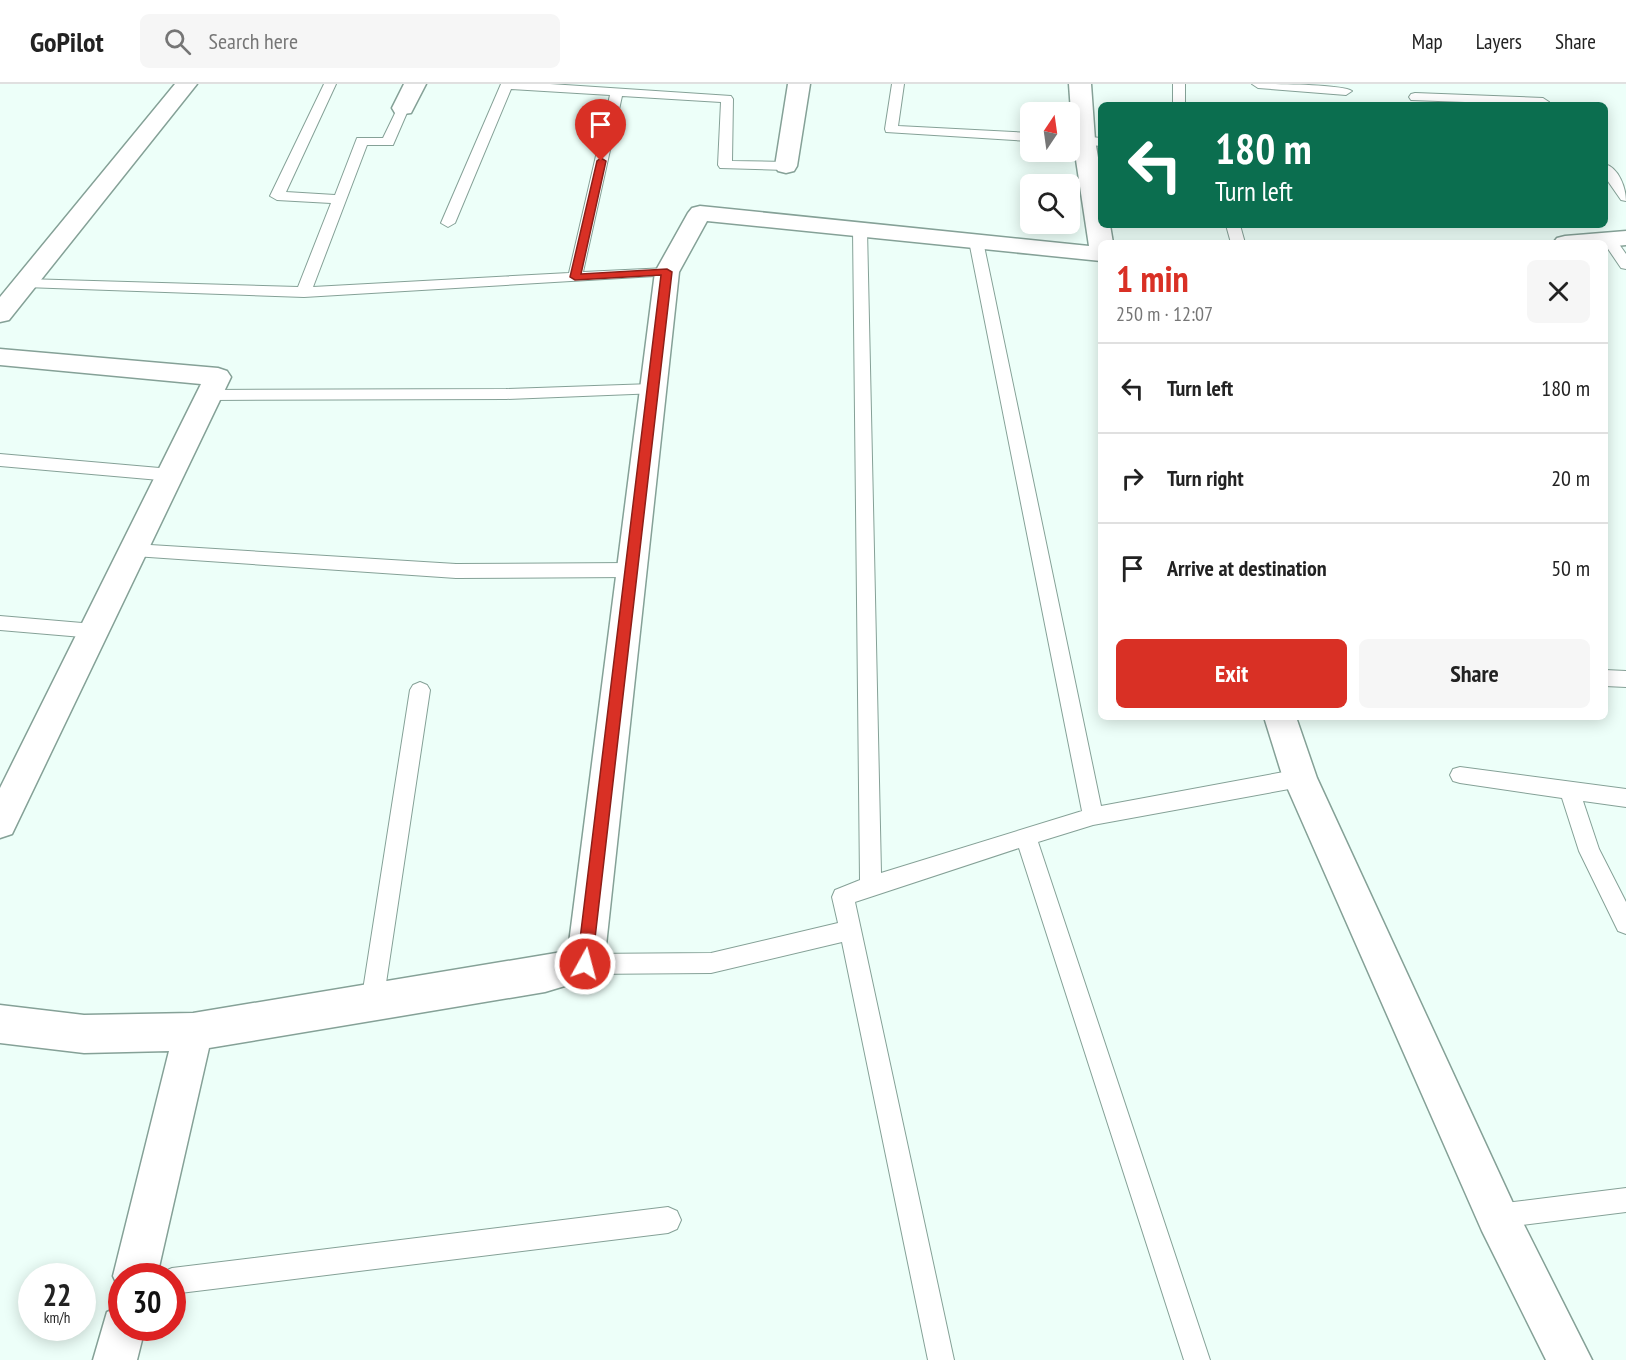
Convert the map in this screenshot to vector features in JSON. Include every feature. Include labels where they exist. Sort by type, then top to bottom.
[{"type":"street","points":[[0,314],[186,84]]},
{"type":"street","points":[[403,108],[415,84]]},
{"type":"street","points":[[786,166],[799,84]]},
{"type":"street","points":[[1080,84],[1085,141],[1098,226]]},
{"type":"street","points":[[0,1024],[84,1034],[193,1032],[545,974],[585,964],[667,272],[700,213],[1098,254]]},
{"type":"street","points":[[0,357],[218,377],[0,823]]},
{"type":"street","points":[[1281,720],[1300,778],[1497,1216],[1570,1360]]},
{"type":"street","points":[[138,1263],[193,1032]]},
{"type":"street","points":[[115,1360],[120,1341]]},
{"type":"lane","points":[[330,84],[277,196],[339,199]]},
{"type":"lane","points":[[448,223],[507,84],[726,99],[725,165],[786,166]]},
{"type":"lane","points":[[898,84],[891,129],[1020,136]]},
{"type":"lane","points":[[1179,84],[1179,102]]},
{"type":"lane","points":[[1258,84],[1347,92]]},
{"type":"lane","points":[[1412,84],[1417,101],[1480,102]]},
{"type":"lane","points":[[1535,84],[1544,102]]},
{"type":"lane","points":[[575,277],[617,92]]},
{"type":"lane","points":[[304,292],[362,141],[388,142],[403,108]]},
{"type":"lane","points":[[1608,172],[1626,197]]},
{"type":"lane","points":[[860,229],[872,886]]},
{"type":"lane","points":[[1617,239],[1626,265]]},
{"type":"lane","points":[[976,241],[1093,816]]},
{"type":"lane","points":[[25,283],[304,292],[667,272]]},
{"type":"lane","points":[[209,395],[506,394],[652,389]]},
{"type":"lane","points":[[0,460],[171,475]]},
{"type":"lane","points":[[134,550],[456,571],[631,570]]},
{"type":"lane","points":[[0,623],[94,631]]},
{"type":"lane","points":[[1608,678],[1626,679]]},
{"type":"lane","points":[[372,1003],[420,690]]},
{"type":"lane","points":[[1460,775],[1626,798]]},
{"type":"lane","points":[[941,1360],[843,897],[1093,816],[1300,778]]},
{"type":"lane","points":[[1569,789],[1589,851],[1626,924]]},
{"type":"lane","points":[[1026,837],[1197,1360]]},
{"type":"lane","points":[[585,964],[711,963],[850,930]]},
{"type":"lane","points":[[1497,1216],[1626,1200]]},
{"type":"lane","points":[[186,1279],[668,1220]]},
{"type":"route","points":[[585,964],[667,272],[575,277],[601,161]]}]
